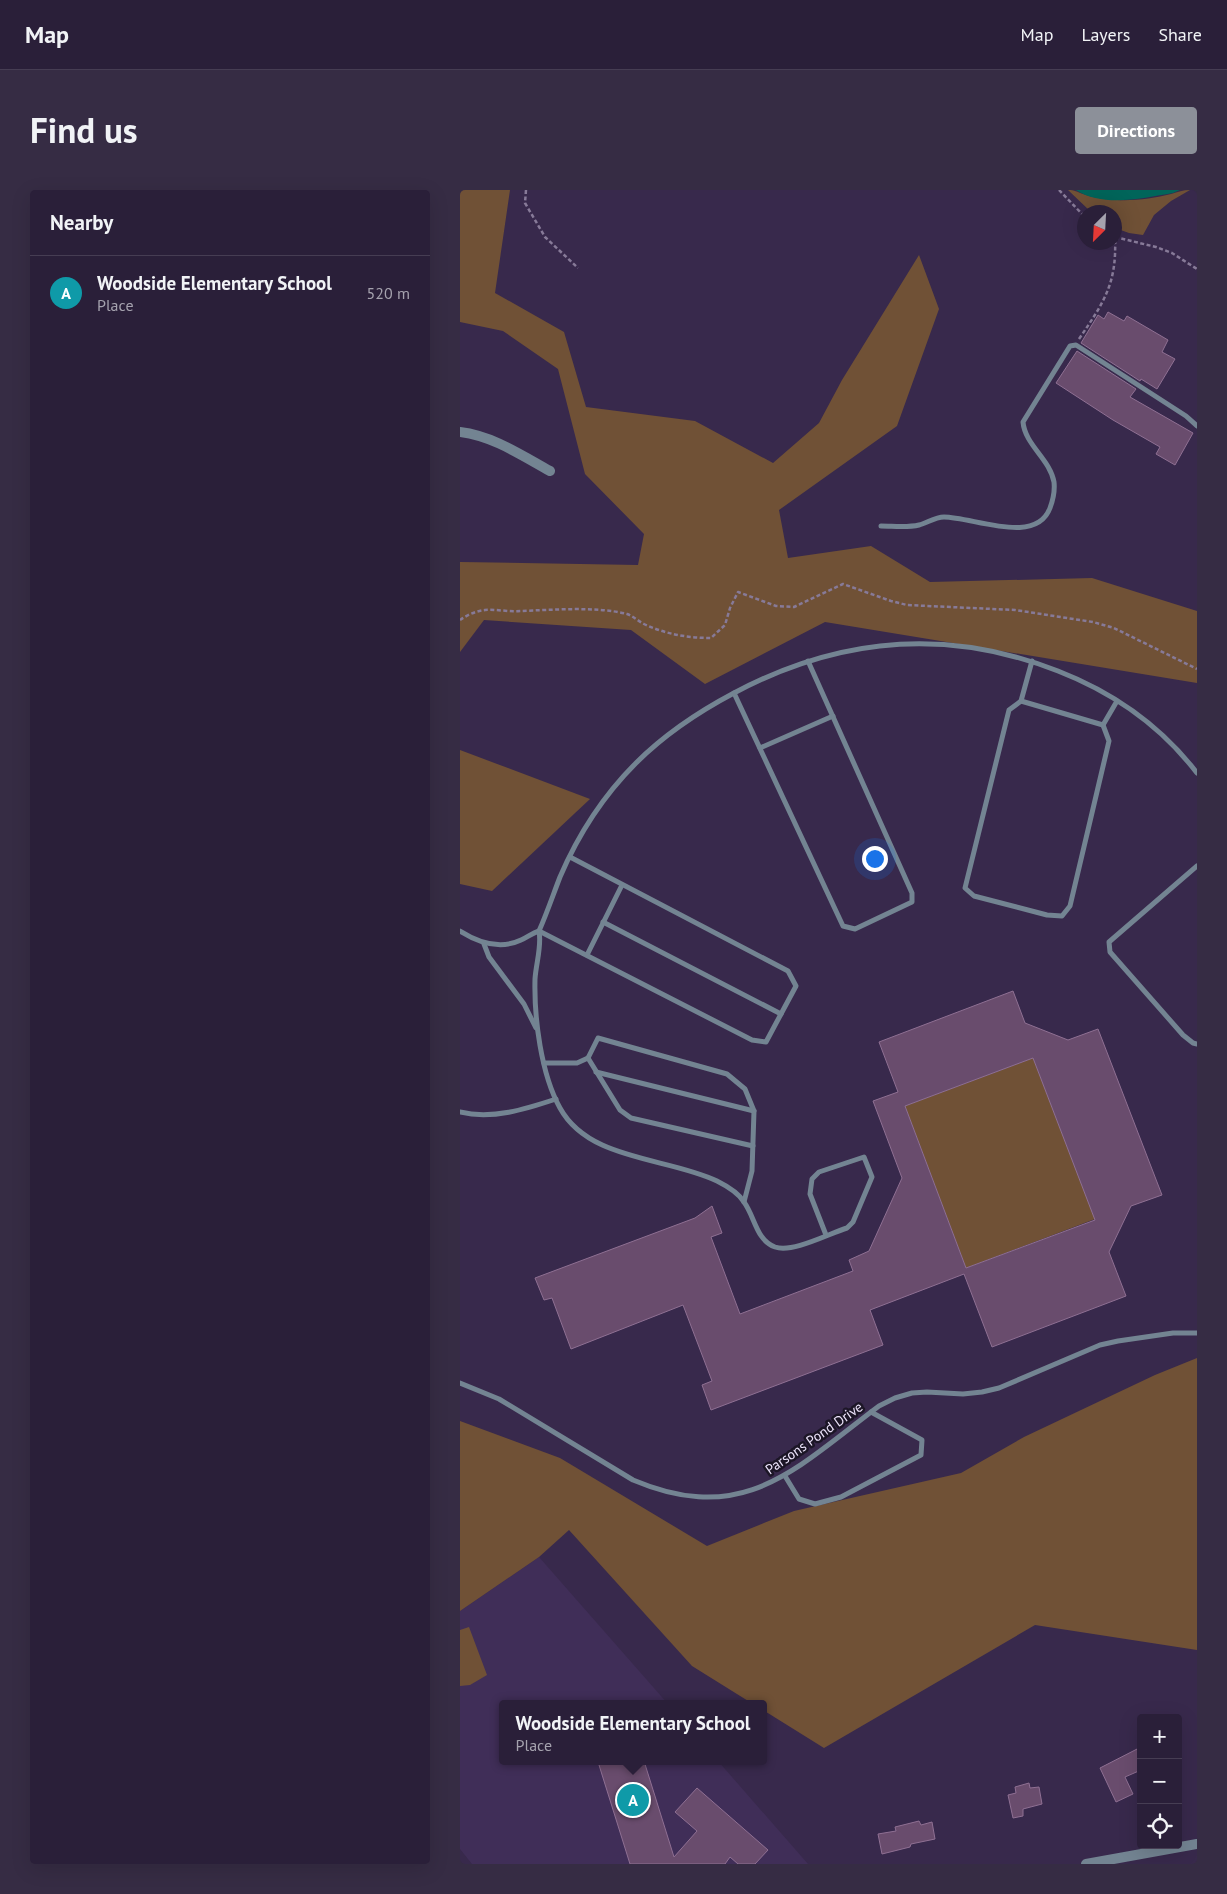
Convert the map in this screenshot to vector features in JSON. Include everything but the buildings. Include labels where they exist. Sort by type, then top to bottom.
[{"type":"street","points":[[460,432],[493,441],[550,471]]},
{"type":"street","points":[[1086,1864],[1197,1844]]},
{"type":"lane","points":[[881,526],[913,526],[945,517],[1020,528],[1036,525],[1042,520],[1051,506],[1054,484],[1048,469],[1025,433],[1023,422],[1070,346],[1076,345],[1186,416],[1197,426]]},
{"type":"lane","points":[[826,1235],[810,1194],[812,1179],[820,1172],[864,1157],[872,1177],[852,1222],[847,1228],[796,1247],[776,1247],[764,1241],[744,1202],[730,1188],[697,1172],[611,1150],[578,1131],[560,1108],[544,1063],[538,1033],[535,988],[541,939],[539,931],[570,857],[596,811],[615,786],[636,763],[683,723],[762,678],[808,661],[854,649],[918,643],[982,649],[1032,661],[1076,678],[1117,700],[1150,724],[1174,746],[1197,773]]},
{"type":"lane","points":[[734,693],[843,926],[854,929],[912,902],[912,893],[808,661]]},
{"type":"lane","points":[[1021,701],[1102,725],[1109,741],[1070,906],[1062,916],[1047,915],[974,896],[965,888],[1008,710],[1021,701],[1032,661]]},
{"type":"lane","points":[[1102,725],[1117,700]]},
{"type":"lane","points":[[760,748],[833,716]]},
{"type":"lane","points":[[460,931],[484,944],[509,944],[539,931],[752,1040],[766,1042],[796,986],[788,971],[570,857]]},
{"type":"lane","points":[[1197,866],[1109,942],[1110,952],[1183,1035],[1197,1044]]},
{"type":"lane","points":[[587,955],[622,884]]},
{"type":"lane","points":[[604,922],[781,1014]]},
{"type":"lane","points":[[484,944],[489,957],[524,1004],[538,1033]]},
{"type":"lane","points":[[544,1063],[577,1063],[588,1058],[598,1038],[727,1074],[745,1089],[754,1111],[752,1171],[744,1202]]},
{"type":"lane","points":[[588,1058],[620,1110],[631,1118],[753,1146]]},
{"type":"lane","points":[[596,1072],[754,1111]]},
{"type":"lane","points":[[460,1112],[471,1115],[502,1114],[556,1099]]},
{"type":"lane","name":"Parsons Pond Drive","points":[[460,1384],[499,1398],[632,1480],[655,1489],[684,1496],[720,1497],[750,1491],[785,1476],[871,1412],[896,1398],[912,1393],[963,1394],[982,1392],[999,1388],[1100,1345],[1173,1333],[1197,1333]]},
{"type":"lane","points":[[785,1476],[799,1499],[815,1504],[842,1498],[920,1455],[922,1440],[871,1412]]},
{"type":"path","points":[[526,190],[525,203],[545,237],[578,268]]},
{"type":"path","points":[[1058,190],[1077,209]]},
{"type":"path","points":[[1122,239],[1172,253],[1197,269]]},
{"type":"path","points":[[1076,345],[1107,294],[1115,268],[1115,250]]},
{"type":"path","points":[[460,620],[484,610],[591,610],[628,615],[643,624],[678,635],[711,638],[725,625],[730,608],[738,592],[776,606],[794,607],[843,584],[908,605],[1015,610],[1093,622],[1114,628],[1197,669]]},
{"type":"shaded area","points":[[460,190],[510,190],[495,293],[564,332],[586,407],[695,421],[773,463],[819,423],[842,380],[919,255],[939,309],[897,426],[779,510],[788,558],[871,546],[930,582],[1092,578],[1197,611],[1197,683],[825,622],[705,684],[631,630],[484,620],[460,652],[460,562],[638,565],[644,534],[585,474],[558,369],[503,331],[460,322]]},
{"type":"shaded area","points":[[1068,190],[1113,200],[1138,200],[1190,190],[1171,201],[1154,215],[1143,235],[1122,230],[1122,205],[1084,205]]},
{"type":"shaded area","points":[[1076,190],[1180,190],[1149,197],[1111,200],[1087,196]]},
{"type":"shaded area","points":[[460,750],[590,799],[492,891],[460,884]]},
{"type":"shaded area","points":[[1033,1058],[1095,1219],[966,1268],[905,1106]]},
{"type":"shaded area","points":[[1197,1358],[1197,1650],[1035,1625],[824,1748],[767,1712],[767,1700],[747,1700],[692,1666],[569,1530],[539,1557],[460,1611],[460,1421],[560,1458],[707,1546],[794,1511],[961,1473],[1024,1437],[1155,1375]]},
{"type":"shaded area","points":[[539,1557],[664,1700],[499,1700],[499,1765],[721,1765],[808,1864],[472,1864],[460,1849],[460,1611]]},
{"type":"shaded area","points":[[469,1627],[487,1675],[470,1685],[460,1686],[460,1630]]},
{"type":"place","name":"Woodside Elementary School","points":[[633,1800]]}]
